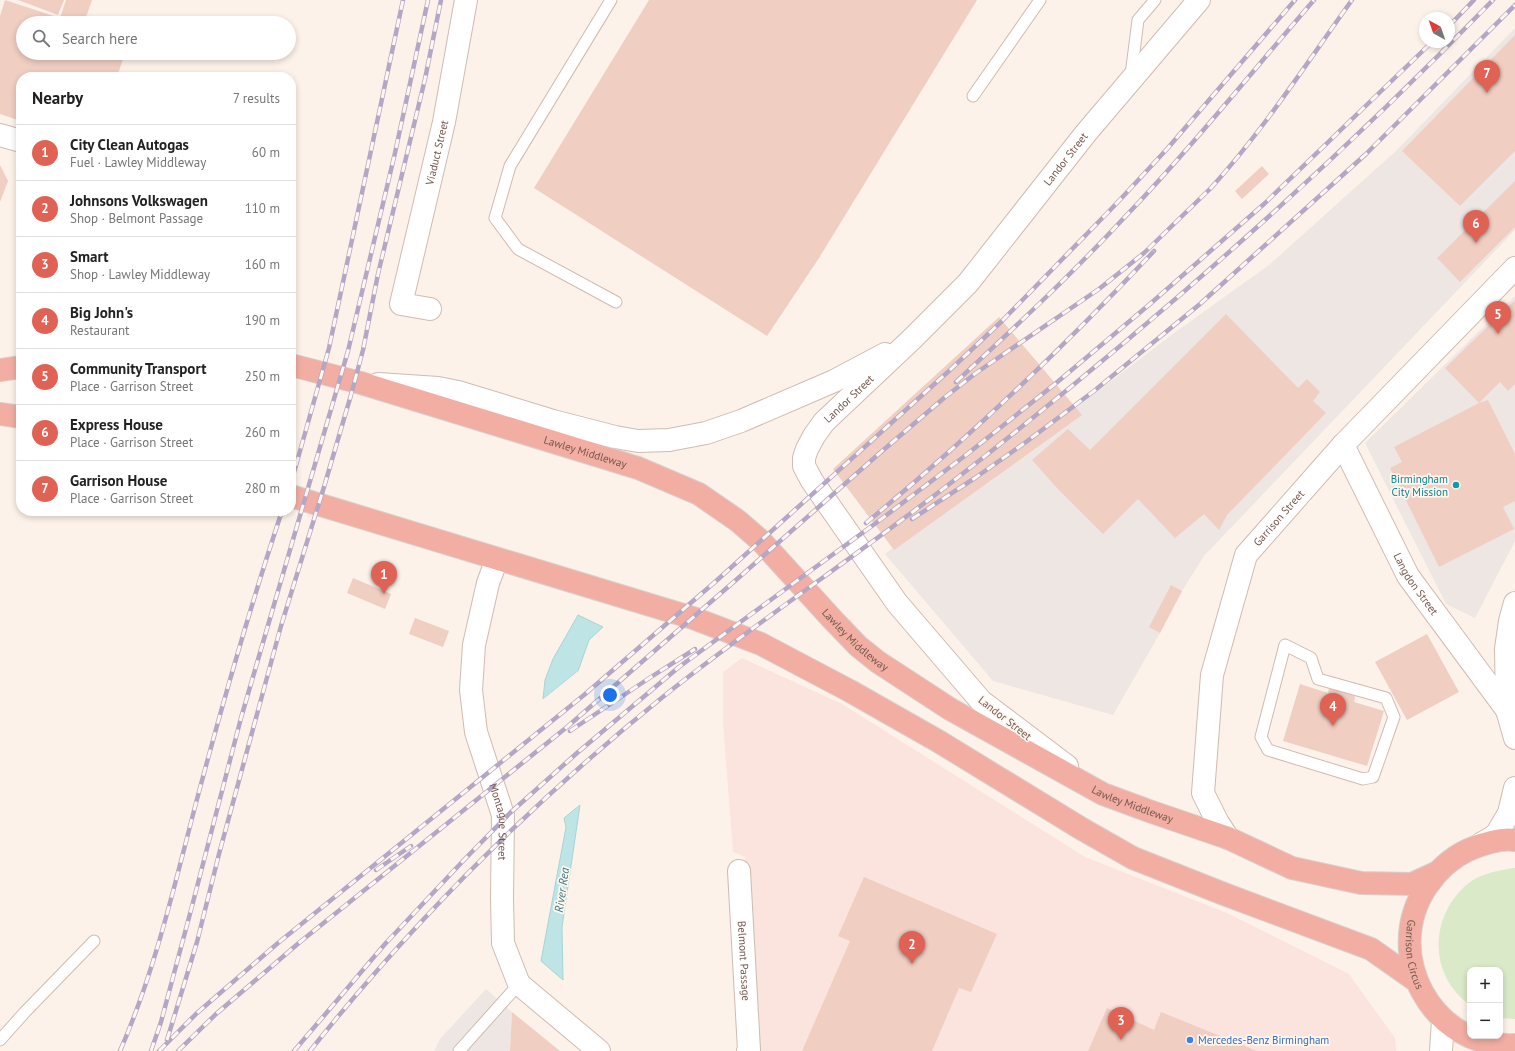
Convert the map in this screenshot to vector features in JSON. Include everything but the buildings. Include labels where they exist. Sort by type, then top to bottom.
[{"type":"highway","name":"Lawley Middleway","points":[[296,366],[361,383],[638,468],[699,494],[738,521],[761,541],[858,646],[878,662],[950,709],[1103,794],[1228,838],[1292,868],[1360,883],[1412,884],[1436,873]]},
{"type":"highway","points":[[0,370],[16,368]]},
{"type":"highway","points":[[0,414],[16,416]]},
{"type":"highway","points":[[296,498],[693,618],[761,644],[850,691],[938,741],[1082,829],[1133,858],[1370,949],[1415,980]]},
{"type":"highway","name":"Garrison Circus","points":[[1515,840],[1481,844],[1456,856],[1436,873],[1420,897],[1410,924],[1409,952],[1415,980],[1427,1002],[1443,1020],[1470,1037],[1501,1046],[1515,1045]]},
{"type":"street","name":"Viaduct Street","points":[[430,309],[401,304],[444,122],[466,0]]},
{"type":"street","name":"Landor Street","points":[[1103,794],[981,701],[897,603],[824,498],[804,466],[807,449],[824,422],[912,339],[968,283],[1086,132],[1198,0]]},
{"type":"street","points":[[0,135],[16,140]]},
{"type":"street","name":"Garrison Street","points":[[1228,838],[1218,823],[1203,792],[1212,675],[1246,555],[1343,445],[1515,268]]},
{"type":"street","points":[[361,383],[438,388],[458,392],[552,421],[615,437],[638,441],[669,440],[706,433],[741,421],[834,381],[912,339]]},
{"type":"street","name":"Langdon Street","points":[[1343,445],[1408,576],[1507,710]]},
{"type":"street","name":"Montague Street","points":[[497,559],[488,583],[474,645],[471,690],[476,732],[503,815],[503,943],[519,984],[599,1051]]},
{"type":"street","points":[[1515,603],[1510,621],[1506,649],[1507,710],[1515,738]]},
{"type":"street","points":[[1481,844],[1496,835],[1509,813],[1515,788]]},
{"type":"street","name":"Belmont Passage","points":[[739,871],[750,1050],[748,1051]]},
{"type":"street","points":[[1441,1051],[1443,1020]]},
{"type":"lane","points":[[611,0],[510,166],[495,218],[518,249],[616,302]]},
{"type":"lane","points":[[973,96],[1040,0]]},
{"type":"lane","points":[[1131,80],[1138,20],[1155,0]]},
{"type":"lane","points":[[1285,645],[1311,658],[1318,679],[1386,698],[1394,717],[1373,777],[1363,779],[1268,750],[1261,737],[1285,645]]},
{"type":"lane","points":[[0,1040],[94,941]]},
{"type":"lane","points":[[459,1051],[519,984]]},
{"type":"shaded area","points":[[1515,28],[1515,230],[1204,556],[1182,591],[1113,715],[993,681],[885,554],[1170,336],[1269,265],[1396,151]]},
{"type":"shaded area","points":[[1515,296],[1515,541],[1475,618],[1446,604],[1365,443]]},
{"type":"shaded area","points":[[742,658],[842,704],[1085,857],[1227,913],[1349,974],[1395,1038],[1396,1051],[754,1051],[745,857],[733,852],[723,723],[723,672]]},
{"type":"shaded area","points":[[486,989],[512,1012],[510,1051],[434,1051],[440,1039]]},
{"type":"green space","points":[[1515,868],[1515,1019],[1503,1018],[1503,967],[1467,967],[1467,1002],[1457,993],[1447,979],[1441,963],[1439,947],[1440,931],[1445,914],[1453,899],[1470,882],[1481,876]]},
{"type":"water","points":[[578,615],[603,627],[589,640],[578,671],[543,699],[545,680],[553,659]]},
{"type":"water","name":"River Rea","points":[[580,805],[562,927],[563,980],[541,961],[566,827],[564,818]]},
{"type":"pier","points":[[582,668],[580,672],[544,701],[541,701]]},
{"type":"railway","points":[[296,465],[329,348],[403,0]]},
{"type":"railway","points":[[151,1051],[161,1022],[241,718],[348,351],[395,153],[428,0]]},
{"type":"railway","points":[[167,1040],[197,942],[219,854],[281,626],[324,487],[363,350],[378,274],[425,79],[441,0]]},
{"type":"railway","points":[[159,1051],[197,1013],[278,943],[584,695],[715,582],[950,370],[1002,321],[1116,204],[1167,149],[1295,0]]},
{"type":"railway","points":[[956,382],[1062,282],[1148,192],[1314,0]]},
{"type":"railway","points":[[1210,189],[1266,121],[1352,0]]},
{"type":"railway","points":[[1455,20],[1474,0]]},
{"type":"railway","points":[[310,1051],[350,1002],[433,909],[477,864],[568,777],[664,696],[700,668],[881,536],[952,482],[1023,426],[1163,310],[1298,190],[1429,65],[1493,0]]},
{"type":"railway","points":[[912,519],[975,478],[1026,442],[1094,391],[1200,304],[1366,154],[1515,5]]},
{"type":"railway","points":[[294,1051],[385,944],[463,861],[510,813],[577,753],[679,667],[880,520],[966,455],[1055,384],[1150,304],[1264,204],[1426,48]]},
{"type":"railway","points":[[178,1051],[216,1014],[300,942],[567,727],[944,398],[976,373],[1099,289],[1144,253],[1213,186]]},
{"type":"railway","points":[[866,523],[941,459],[1014,392],[1120,287],[1154,251]]},
{"type":"railway","points":[[120,1051],[154,960],[226,693],[280,516]]},
{"type":"railway","points":[[570,731],[695,649]]},
{"type":"railway","points":[[376,870],[411,846]]},
{"type":"place","name":"Garrison House","points":[[1487,93]]},
{"type":"place","name":"Express House","points":[[1476,243]]},
{"type":"place","name":"Community Transport","points":[[1498,334]]},
{"type":"place","name":"Birmingham City Mission","points":[[1456,485]]},
{"type":"place","name":"City Clean Autogas","points":[[384,594]]},
{"type":"place","name":"Big John's","points":[[1333,726]]},
{"type":"place","name":"Johnsons Volkswagen","points":[[912,964]]},
{"type":"place","name":"Smart","points":[[1121,1040]]},
{"type":"place","name":"Mercedes-Benz Birmingham","points":[[1190,1040]]}]
